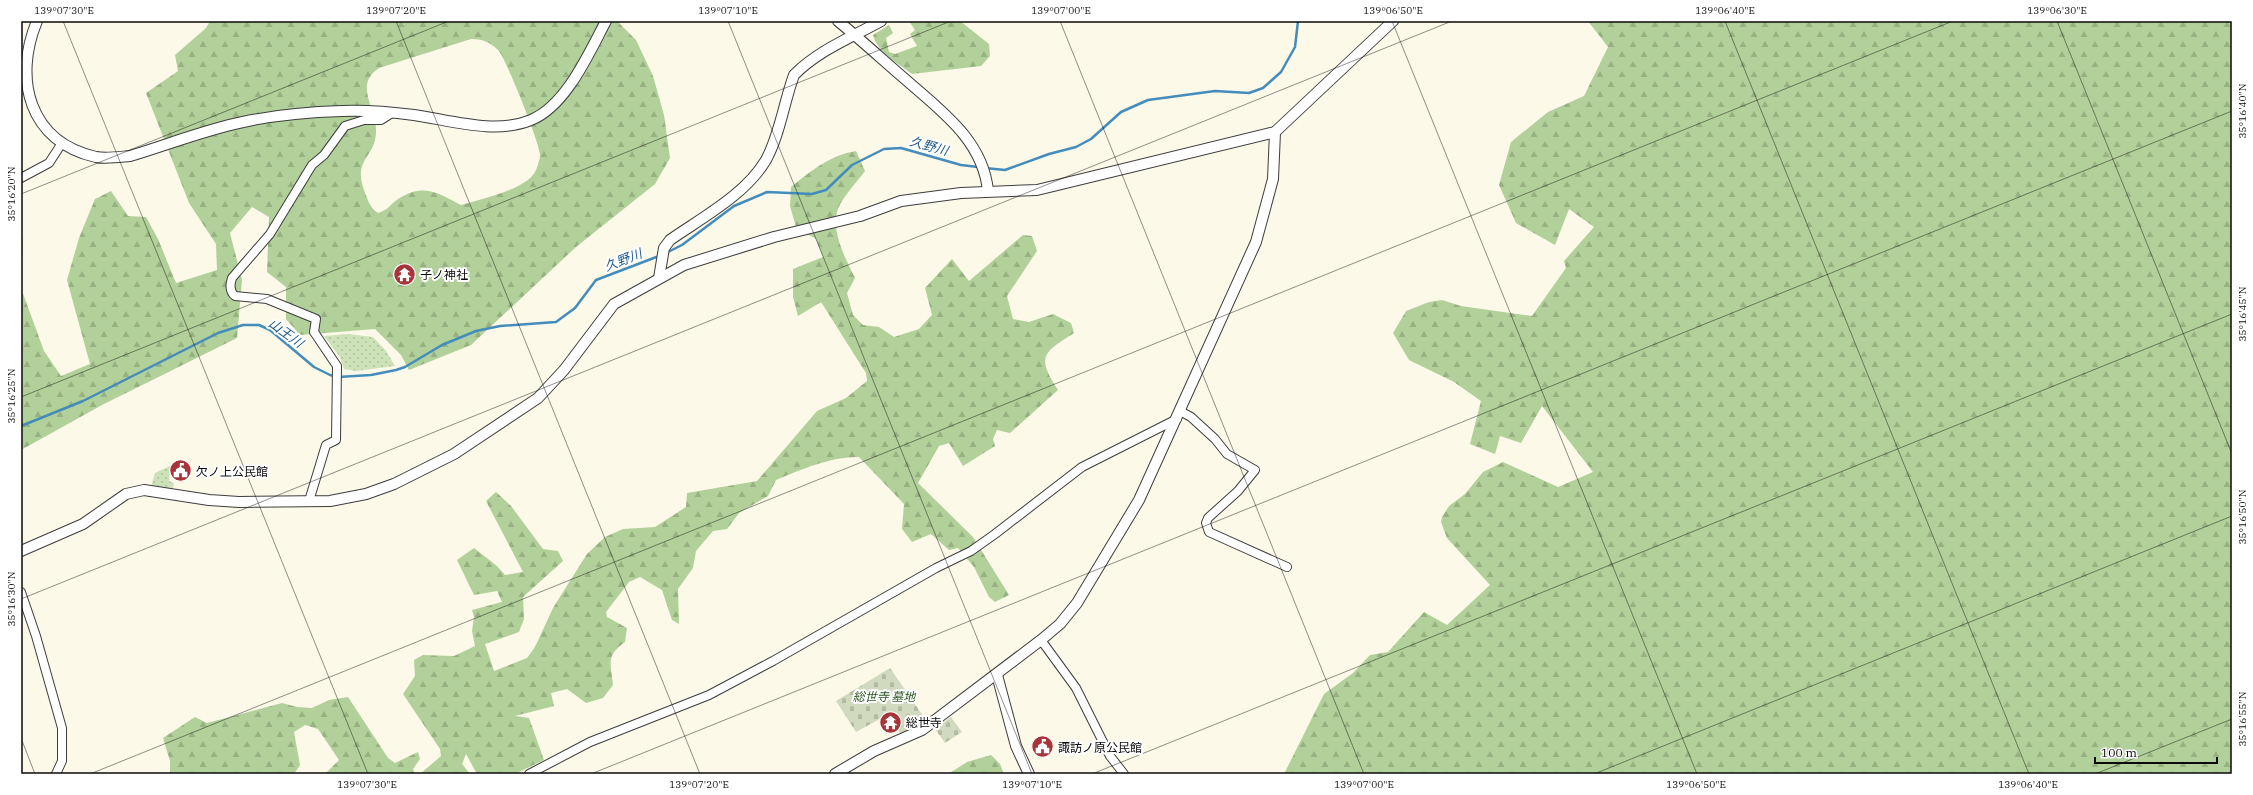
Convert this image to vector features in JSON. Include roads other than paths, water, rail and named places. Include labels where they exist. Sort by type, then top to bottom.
[{"type":"street","points":[[38,21],[28,48],[25,66],[27,89],[35,112],[48,131],[62,143],[79,152],[98,157],[130,156],[210,130],[273,116],[343,111],[392,113],[478,125],[505,125],[531,120],[552,107],[568,86],[606,21]]},
{"type":"street","points":[[838,21],[958,126],[978,155],[987,180],[988,191]]},
{"type":"street","points":[[659,278],[664,248],[670,240],[736,193],[753,179],[766,158],[794,75],[803,66],[881,21]]},
{"type":"street","points":[[21,551],[83,524],[126,494],[144,490],[209,500],[239,502],[330,501],[366,494],[387,487],[426,470],[472,443],[538,398],[564,370],[614,304],[659,278],[705,257],[774,237],[860,216],[901,201],[931,196],[988,191],[1037,190],[1275,132],[1393,21]]},
{"type":"street","points":[[309,501],[326,445],[336,440],[337,366],[314,332],[316,319],[267,299],[235,296],[231,293],[230,285],[232,278],[270,234],[312,165],[324,155],[345,126],[364,120],[381,120],[392,113]]},
{"type":"street","points":[[834,774],[874,751],[922,730],[997,675],[1041,640],[1060,624],[1077,603],[1125,525],[1178,415],[1256,242],[1273,179],[1275,132]]},
{"type":"street","points":[[21,178],[48,163],[62,143]]},
{"type":"street","points":[[529,774],[590,742],[709,695],[773,662],[982,543],[1082,467],[1178,415],[1190,417],[1215,439],[1227,454],[1255,470],[1238,491],[1208,518],[1207,528],[1209,532],[1287,567]]},
{"type":"street","points":[[21,592],[36,636],[62,728],[62,761],[56,774]]},
{"type":"street","points":[[1041,640],[1076,688],[1110,756],[1124,774]]},
{"type":"street","points":[[997,675],[1016,746],[1029,774]]},
{"type":"waterway","name":"久野川","points":[[985,168],[1005,170],[1049,154],[1076,147],[1091,139],[1121,112],[1148,100],[1215,91],[1249,93],[1263,88],[1281,72],[1295,47],[1298,21]]},
{"type":"waterway","name":"久野川","points":[[666,253],[682,245],[734,206],[767,192],[812,194],[826,190],[852,165],[884,149],[901,148],[961,165],[978,167]]},
{"type":"waterway","name":"山王川","points":[[21,426],[83,401],[218,333],[243,325],[259,325],[270,330],[314,367],[330,375],[338,377],[371,375],[396,370],[405,367],[442,345],[476,331],[500,326],[556,322],[575,308],[596,280],[659,256]]},
{"type":"place","name":"子ノ神社","points":[[405,274]]},
{"type":"place","name":"欠ノ上公民館","points":[[180,471]]},
{"type":"place","name":"総世寺","points":[[890,722]]},
{"type":"place","name":"諏訪ノ原公民館","points":[[1043,747]]},
{"type":"park label","name":"総世寺 墓地","points":[[884,696]]}]
